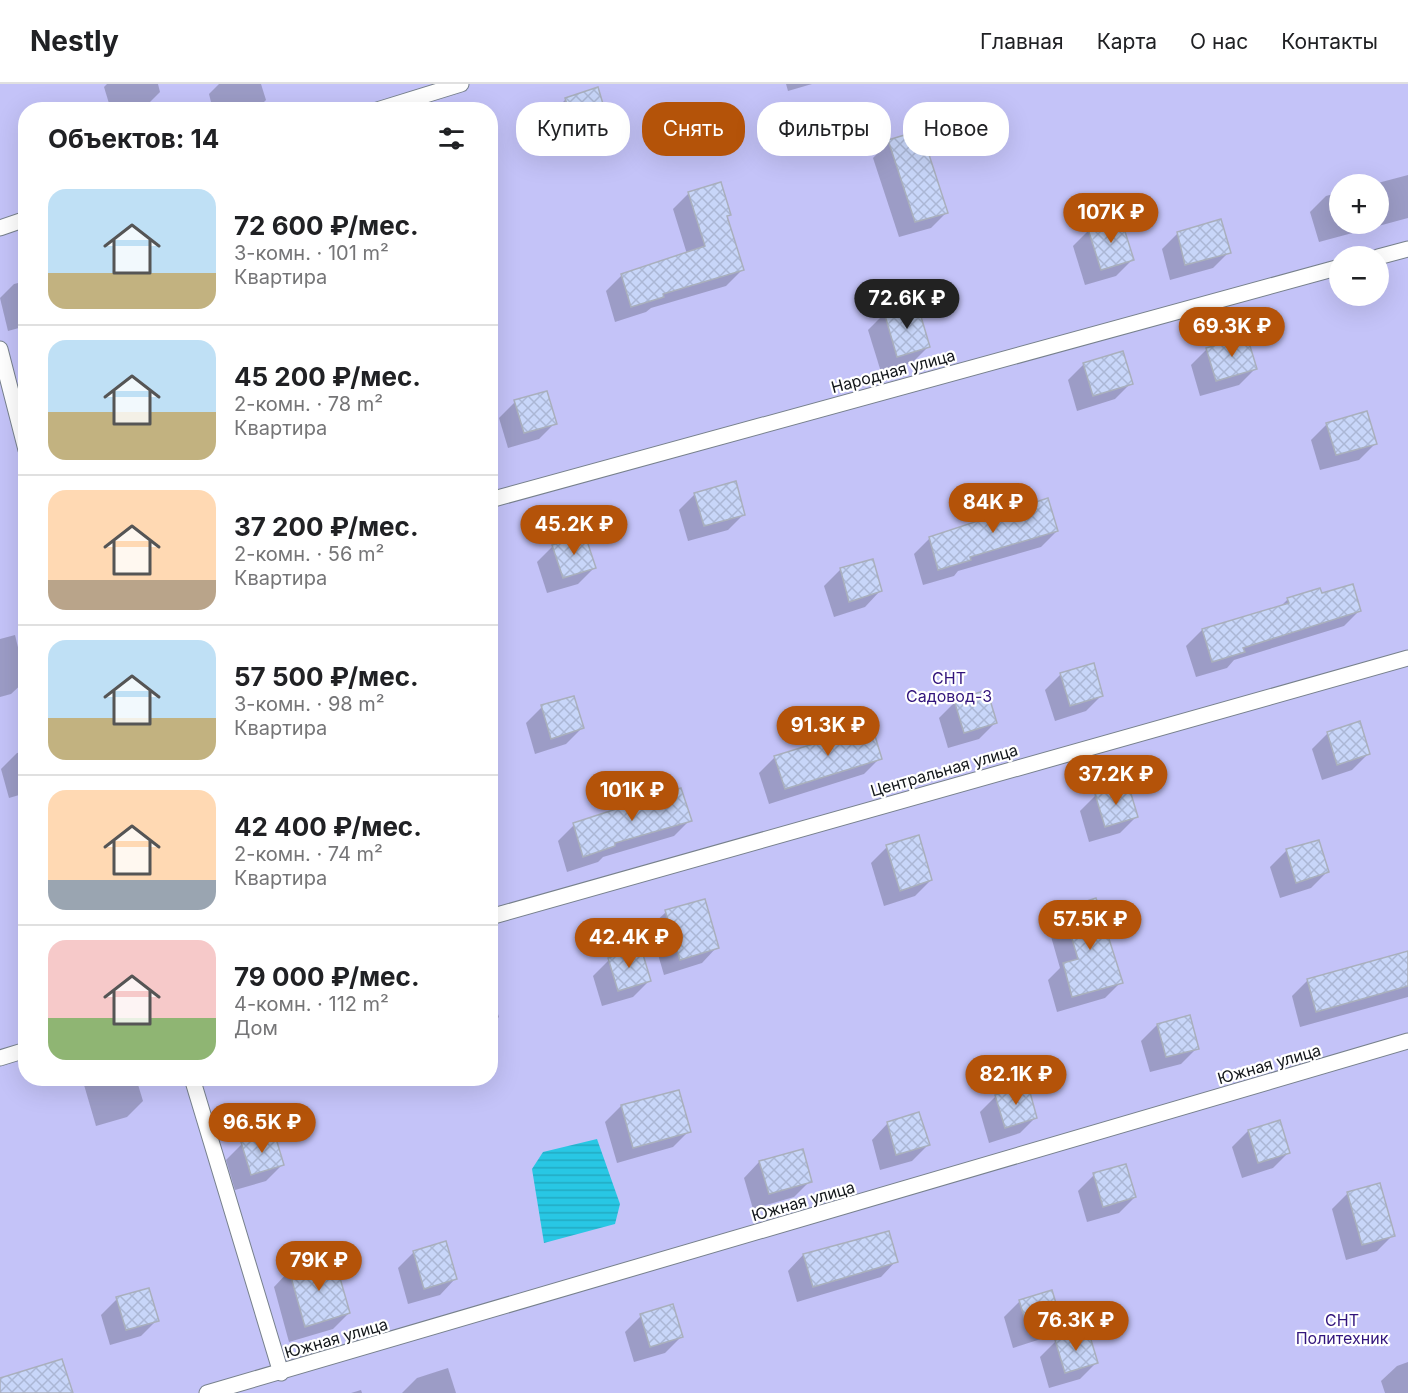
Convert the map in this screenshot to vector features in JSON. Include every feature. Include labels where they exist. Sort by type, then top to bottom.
[{"type":"lane","points":[[403,102],[461,84]]},
{"type":"lane","points":[[0,228],[18,222]]},
{"type":"lane","points":[[1389,254],[1408,249]]},
{"type":"lane","name":"Народная улица","points":[[498,499],[1329,270]]},
{"type":"lane","points":[[0,348],[18,419]]},
{"type":"lane","name":"Центральная улица","points":[[498,915],[1408,658]]},
{"type":"lane","name":"Южная улица","points":[[207,1393],[1408,1041]]},
{"type":"lane","points":[[0,1058],[18,1052]]},
{"type":"lane","points":[[194,1086],[281,1372]]},
{"type":"green space","name":"СНТ Садовод-3","points":[[0,84],[1408,84],[1408,1393],[0,1393]]},
{"type":"shaded area","points":[[597,1139],[620,1204],[615,1224],[544,1243],[532,1169],[543,1152]]},
{"type":"building","points":[[598,87],[602,102],[566,102],[565,98]]},
{"type":"building","points":[[903,135],[903,156],[929,156],[948,213],[915,222],[891,149],[891,139]]},
{"type":"building","points":[[721,182],[731,215],[727,216],[744,270],[663,294],[664,297],[631,307],[621,274],[705,246],[688,192]]},
{"type":"building","points":[[1121,219],[1134,260],[1101,270],[1088,229]]},
{"type":"building","points":[[1221,219],[1231,253],[1185,265],[1177,232]]},
{"type":"building","points":[[917,303],[930,347],[897,357],[884,312]]},
{"type":"building","points":[[1247,336],[1257,369],[1216,381],[1206,348]]},
{"type":"building","points":[[1123,351],[1133,384],[1093,396],[1083,363]]},
{"type":"building","points":[[547,391],[557,424],[524,433],[514,400]]},
{"type":"building","points":[[1367,411],[1377,444],[1336,455],[1326,423]]},
{"type":"building","points":[[736,481],[745,515],[704,526],[694,493]]},
{"type":"building","points":[[1048,498],[1058,531],[970,557],[971,560],[938,570],[929,537]]},
{"type":"building","points":[[585,535],[596,568],[563,578],[552,545]]},
{"type":"building","points":[[873,559],[882,591],[849,602],[840,568]]},
{"type":"building","points":[[1353,584],[1361,611],[1243,648],[1245,652],[1212,662],[1202,629],[1289,603],[1287,598],[1320,588],[1322,593]]},
{"type":"building","points":[[1094,663],[1103,696],[1070,706],[1060,673]]},
{"type":"building","points":[[987,690],[997,723],[964,733],[954,700]]},
{"type":"building","points":[[574,696],[584,728],[551,739],[541,705]]},
{"type":"building","points":[[1360,721],[1370,754],[1337,765],[1327,732]]},
{"type":"building","points":[[872,726],[882,759],[785,789],[774,756]]},
{"type":"building","points":[[1128,784],[1138,817],[1105,827],[1095,794]]},
{"type":"building","points":[[681,788],[692,821],[615,843],[615,846],[583,857],[573,823]]},
{"type":"building","points":[[919,835],[932,880],[900,891],[886,845]]},
{"type":"building","points":[[1319,840],[1329,872],[1296,883],[1286,849]]},
{"type":"building","points":[[1096,898],[1123,983],[1072,997],[1063,963],[1078,959],[1063,909]]},
{"type":"building","points":[[705,899],[719,948],[680,960],[665,910]]},
{"type":"building","points":[[641,948],[651,981],[618,991],[608,958]]},
{"type":"building","points":[[1408,951],[1408,986],[1316,1012],[1307,979]]},
{"type":"building","points":[[1190,1015],[1199,1049],[1166,1057],[1157,1024]]},
{"type":"building","points":[[1028,1085],[1037,1118],[1005,1128],[995,1095]]},
{"type":"building","points":[[679,1090],[691,1132],[633,1148],[621,1105]]},
{"type":"building","points":[[919,1112],[930,1145],[896,1155],[887,1122]]},
{"type":"building","points":[[1280,1120],[1290,1153],[1258,1163],[1248,1130]]},
{"type":"building","points":[[274,1132],[284,1165],[251,1175],[241,1142]]},
{"type":"building","points":[[803,1149],[812,1182],[769,1194],[759,1161]]},
{"type":"building","points":[[1126,1164],[1136,1197],[1103,1207],[1093,1173]]},
{"type":"building","points":[[1380,1183],[1395,1236],[1362,1245],[1347,1192]]},
{"type":"building","points":[[889,1231],[898,1262],[813,1287],[803,1254]]},
{"type":"building","points":[[446,1241],[457,1279],[424,1289],[413,1251]]},
{"type":"building","points":[[334,1257],[350,1313],[305,1327],[289,1270]]},
{"type":"building","points":[[149,1288],[159,1321],[126,1330],[116,1297]]},
{"type":"building","points":[[1052,1290],[1062,1323],[1029,1333],[1019,1300]]},
{"type":"building","points":[[673,1304],[683,1337],[650,1347],[640,1314]]},
{"type":"building","points":[[1088,1330],[1098,1363],[1065,1373],[1055,1340]]},
{"type":"building","points":[[62,1359],[73,1393],[0,1393],[0,1378]]},
{"type":"park label","name":"СНТ Политехник","points":[[1342,1329]]}]
